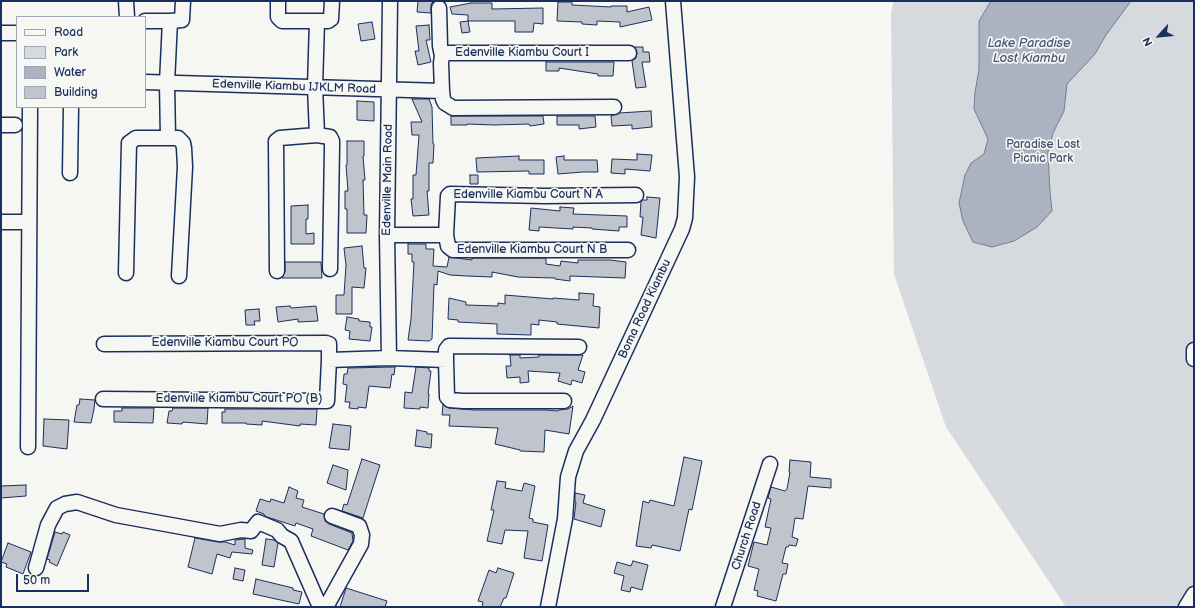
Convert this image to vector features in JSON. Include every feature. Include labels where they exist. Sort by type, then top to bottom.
[{"type":"street","points":[[126,1],[127,16]]},
{"type":"street","points":[[146,21],[182,20],[183,1]]},
{"type":"street","points":[[278,1],[278,17],[282,21],[328,21],[331,19],[332,1]]},
{"type":"street","name":"Edenville Main Road","points":[[389,358],[387,235],[390,1]]},
{"type":"street","name":"Boma Road Kiambu","points":[[548,607],[565,518],[568,477],[576,451],[593,420],[686,218],[687,177],[673,1]]},
{"type":"street","points":[[439,8],[440,46],[442,56]]},
{"type":"street","points":[[168,138],[167,83],[170,21]]},
{"type":"street","points":[[317,21],[315,87],[318,135]]},
{"type":"street","points":[[1,32],[16,33]]},
{"type":"street","name":"Edenville Kiambu Court I","points":[[614,107],[453,108],[445,103],[443,99],[442,56],[448,53],[629,53]]},
{"type":"street","name":"Edenville Kiambu IJKLM Road","points":[[146,82],[442,91]]},
{"type":"street","points":[[28,447],[30,108]]},
{"type":"street","points":[[70,173],[71,108]]},
{"type":"street","points":[[1,125],[15,125]]},
{"type":"street","points":[[277,271],[276,141],[280,138],[318,135],[330,137],[332,141],[330,269]]},
{"type":"street","points":[[126,273],[129,143],[136,138],[178,138],[181,140],[184,148],[185,167],[179,276]]},
{"type":"street","name":"Edenville Kiambu Court N A","points":[[446,235],[448,196],[450,194],[544,196],[636,195]]},
{"type":"street","points":[[1,222],[29,222]]},
{"type":"street","points":[[387,235],[446,235]]},
{"type":"street","name":"Edenville Kiambu Court N B","points":[[446,235],[448,246],[452,250],[628,250]]},
{"type":"street","name":"Edenville Kiambu Court PO","points":[[104,344],[326,343],[329,344],[329,360]]},
{"type":"street","points":[[564,401],[450,400],[447,397],[446,350],[449,346],[579,347]]},
{"type":"street","points":[[1194,350],[1194,359]]},
{"type":"street","points":[[329,360],[389,358],[446,360]]},
{"type":"street","name":"Edenville Kiambu Court PO (B)","points":[[103,399],[327,401],[329,360]]},
{"type":"street","name":"Church Road","points":[[723,607],[770,464]]},
{"type":"street","points":[[36,568],[48,525],[57,508],[65,504],[77,502],[116,515],[220,534],[241,530],[251,530],[258,522],[277,530],[282,536],[291,542],[320,607]]},
{"type":"street","points":[[326,607],[361,544],[362,535],[359,526],[332,516]]},
{"type":"street","points":[[1186,607],[1194,594]]},
{"type":"green space","name":"Paradise Lost Picnic Park","points":[[894,1],[1194,1],[1194,607],[1066,607],[946,427],[894,274],[891,12]]},
{"type":"water","name":"Lake Paradise Lost Kiambu","points":[[991,1],[1131,1],[1106,35],[1095,54],[1067,84],[1064,111],[1053,133],[1048,152],[1052,211],[1037,227],[1014,241],[992,247],[973,242],[963,221],[959,203],[965,175],[971,163],[984,154],[988,139],[974,109],[979,70],[979,21]]},
{"type":"building","points":[[418,1],[434,1],[431,4],[431,13],[417,12]]},
{"type":"building","points":[[558,2],[572,2],[572,5],[611,7],[627,6],[627,12],[649,7],[652,20],[620,27],[620,22],[597,21],[597,25],[582,24],[582,22],[557,21]]},
{"type":"building","points":[[471,3],[492,3],[492,9],[543,8],[543,24],[534,23],[533,32],[515,32],[515,21],[468,21],[468,15],[452,14],[450,7]]},
{"type":"building","points":[[468,21],[470,32],[462,33],[460,22]]},
{"type":"building","points":[[372,22],[375,39],[361,41],[358,24]]},
{"type":"building","points":[[429,25],[430,40],[426,40],[431,62],[418,65],[415,51],[419,51],[416,26]]},
{"type":"building","points":[[635,47],[643,47],[643,52],[649,52],[650,62],[642,62],[646,87],[636,88],[632,61],[636,58],[637,53]]},
{"type":"building","points":[[546,62],[614,62],[613,76],[598,76],[598,74],[559,68],[559,71],[546,71]]},
{"type":"building","points":[[412,99],[429,99],[432,107],[434,144],[433,163],[429,163],[429,191],[427,191],[429,215],[413,216],[411,199],[413,199],[413,175],[416,175],[419,135],[412,135],[411,122],[422,122]]},
{"type":"building","points":[[357,101],[374,102],[374,121],[357,120]]},
{"type":"building","points":[[651,111],[652,127],[632,129],[632,125],[612,126],[611,116],[619,113]]},
{"type":"building","points":[[451,116],[543,116],[544,124],[530,126],[529,124],[451,125]]},
{"type":"building","points":[[557,116],[595,116],[596,127],[579,129],[579,125],[557,125]]},
{"type":"building","points":[[347,141],[364,141],[363,156],[365,180],[363,180],[364,215],[367,215],[366,233],[347,233],[345,191],[348,191],[346,165]]},
{"type":"building","points":[[637,154],[652,155],[650,171],[625,169],[625,174],[611,173],[612,159],[637,160]]},
{"type":"building","points":[[519,156],[519,160],[544,160],[544,174],[529,174],[529,171],[477,172],[476,158]]},
{"type":"building","points":[[564,156],[564,160],[597,160],[598,172],[558,174],[556,157]]},
{"type":"building","points":[[470,175],[478,175],[478,184],[470,184]]},
{"type":"building","points":[[647,197],[660,198],[656,238],[641,235],[643,217],[640,217],[641,201],[647,200]]},
{"type":"building","points":[[308,205],[306,234],[314,233],[314,244],[291,244],[291,206]]},
{"type":"building","points":[[560,207],[574,208],[573,214],[627,216],[627,227],[619,227],[619,231],[573,227],[573,229],[539,227],[539,231],[529,230],[531,208],[560,211]]},
{"type":"building","points":[[408,244],[426,244],[426,249],[434,249],[433,266],[447,267],[449,257],[472,260],[472,258],[546,258],[546,264],[560,266],[561,261],[578,263],[578,260],[610,260],[626,262],[625,278],[570,276],[570,281],[555,278],[518,277],[492,272],[492,277],[450,275],[438,271],[437,285],[434,284],[432,339],[429,341],[408,340],[411,319],[414,262],[412,262],[412,254],[408,254]]},
{"type":"building","points":[[362,246],[364,268],[366,268],[364,288],[352,287],[352,314],[336,314],[336,295],[344,295],[346,265],[344,248]]},
{"type":"building","points":[[285,262],[321,262],[322,278],[282,278],[285,271]]},
{"type":"building","points":[[579,293],[594,294],[593,306],[600,307],[599,328],[557,324],[557,322],[539,320],[539,325],[531,324],[531,335],[497,334],[497,324],[458,322],[458,320],[448,319],[449,298],[466,302],[466,305],[498,306],[498,303],[505,304],[505,295],[579,300]]},
{"type":"building","points":[[290,306],[291,308],[316,306],[318,321],[298,322],[298,319],[278,322],[276,307]]},
{"type":"building","points":[[259,309],[260,321],[254,321],[255,325],[246,325],[245,310]]},
{"type":"building","points":[[347,317],[359,319],[359,321],[370,322],[370,327],[372,327],[370,341],[349,339],[350,331],[345,330]]},
{"type":"building","points":[[510,355],[520,355],[520,358],[539,357],[539,355],[583,355],[578,370],[585,372],[582,383],[572,380],[571,385],[558,381],[560,373],[528,371],[529,382],[520,383],[520,377],[507,378],[506,366],[511,366]]},
{"type":"building","points":[[395,367],[394,375],[392,374],[390,388],[369,386],[366,408],[349,408],[350,402],[345,402],[347,385],[343,384],[344,374],[347,374],[348,368]]},
{"type":"building","points":[[416,367],[429,368],[429,371],[431,371],[428,408],[404,408],[405,392],[412,393]]},
{"type":"building","points":[[80,399],[95,400],[91,423],[74,422],[77,405],[79,405]]},
{"type":"building","points":[[443,405],[449,408],[475,410],[558,411],[568,409],[573,406],[569,434],[545,430],[544,452],[520,451],[495,444],[498,428],[449,426],[450,415],[442,415]]},
{"type":"building","points":[[122,408],[154,408],[153,423],[114,422],[114,411],[122,411]]},
{"type":"building","points":[[173,408],[208,408],[207,424],[183,422],[182,424],[167,423],[169,411],[172,411]]},
{"type":"building","points":[[225,409],[317,409],[316,425],[300,424],[300,426],[262,421],[262,425],[222,423],[222,412],[225,412]]},
{"type":"building","points":[[44,419],[69,420],[67,449],[43,446]]},
{"type":"building","points":[[333,424],[351,426],[349,450],[329,448]]},
{"type":"building","points":[[417,430],[427,432],[427,434],[432,434],[431,448],[415,446]]},
{"type":"building","points":[[684,457],[702,461],[692,510],[689,509],[680,551],[652,545],[651,548],[636,546],[643,501],[649,503],[650,500],[674,506]]},
{"type":"building","points":[[362,459],[380,465],[363,518],[342,511],[344,504],[347,505]]},
{"type":"building","points":[[790,460],[811,462],[810,477],[831,479],[831,488],[808,486],[803,519],[795,518],[792,537],[798,539],[796,546],[789,545],[786,547],[782,563],[788,564],[786,574],[783,574],[776,601],[757,596],[758,591],[754,590],[759,569],[748,566],[754,542],[767,545],[771,528],[765,527],[771,499],[768,498],[771,487],[785,491],[787,489],[790,472]]},
{"type":"building","points":[[333,465],[348,470],[346,490],[327,483]]},
{"type":"building","points":[[497,481],[506,482],[505,488],[522,491],[524,483],[535,486],[529,518],[533,519],[533,522],[548,525],[542,561],[524,558],[528,531],[505,530],[502,544],[487,541],[494,510],[491,510]]},
{"type":"building","points":[[26,485],[26,496],[1,498],[1,486]]},
{"type":"building","points":[[289,487],[298,491],[296,498],[304,500],[302,507],[324,514],[325,521],[329,524],[352,533],[353,541],[348,550],[311,536],[313,529],[296,523],[295,526],[267,517],[256,511],[260,499],[270,502],[271,499],[284,503]]},
{"type":"building","points":[[575,493],[585,495],[583,503],[605,510],[601,527],[574,519],[576,502]]},
{"type":"building","points":[[55,532],[62,534],[63,532],[70,535],[57,566],[49,562],[50,560],[47,559]]},
{"type":"building","points":[[195,538],[225,542],[235,545],[235,540],[245,539],[245,548],[253,550],[252,554],[232,552],[230,558],[217,554],[212,574],[188,567]]},
{"type":"building","points":[[266,539],[274,540],[278,543],[274,567],[262,565]]},
{"type":"building","points":[[8,543],[31,552],[23,574],[6,567],[7,564],[1,562]]},
{"type":"building","points":[[633,561],[648,565],[642,590],[631,587],[630,592],[621,590],[624,576],[614,573],[617,562],[631,566]]},
{"type":"building","points":[[235,568],[245,570],[243,581],[233,579]]},
{"type":"building","points":[[498,568],[514,573],[506,598],[504,598],[500,607],[482,607],[483,602],[478,601],[489,570],[496,573]]},
{"type":"building","points":[[256,579],[293,588],[293,590],[302,592],[299,604],[253,594]]},
{"type":"building","points":[[346,588],[387,601],[385,607],[340,607]]}]
